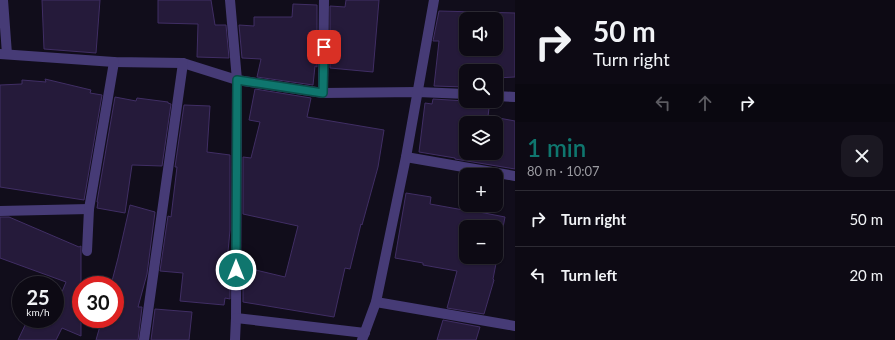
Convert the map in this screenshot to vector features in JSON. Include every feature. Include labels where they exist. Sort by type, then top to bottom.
[{"type":"street","points":[[3,0],[4,54],[114,62],[182,63],[237,80],[323,93],[418,92],[459,94]]},
{"type":"street","points":[[230,0],[237,80],[235,340]]},
{"type":"street","points":[[323,93],[324,0]]},
{"type":"street","points":[[236,318],[363,337],[376,302],[406,157],[434,0]]},
{"type":"street","points":[[87,251],[89,209],[114,62]]},
{"type":"street","points":[[144,340],[182,63]]},
{"type":"street","points":[[503,96],[515,97]]},
{"type":"street","points":[[406,157],[515,176]]},
{"type":"street","points":[[0,210],[89,209]]},
{"type":"street","points":[[376,302],[515,326]]},
{"type":"building","points":[[42,0],[100,0],[96,53],[44,49]]},
{"type":"building","points":[[158,0],[211,0],[215,25],[226,25],[229,58],[197,57],[198,24],[158,23]]},
{"type":"building","points":[[346,0],[379,0],[373,72],[330,68],[330,6],[345,7]]},
{"type":"building","points":[[293,4],[317,5],[317,67],[315,66],[313,85],[257,77],[261,59],[242,58],[239,25],[254,26],[254,17],[292,17]]},
{"type":"building","points":[[439,11],[477,12],[459,12],[459,56],[503,56],[503,13],[515,13],[515,77],[503,78],[503,64],[459,64],[459,87],[434,86],[439,41],[433,41]]},
{"type":"building","points":[[45,79],[91,90],[90,93],[102,95],[84,200],[0,187],[0,85],[22,84],[22,80],[46,82]]},
{"type":"building","points":[[255,89],[311,98],[307,117],[384,130],[378,167],[362,225],[361,224],[350,269],[345,268],[334,317],[243,302],[243,267],[285,277],[298,226],[243,214],[243,157],[251,158],[260,122],[249,120]]},
{"type":"building","points":[[115,97],[136,101],[137,98],[168,102],[171,104],[162,166],[132,165],[125,213],[97,208]]},
{"type":"building","points":[[433,99],[459,101],[459,108],[489,108],[488,116],[459,116],[459,160],[419,152],[425,103],[432,104]]},
{"type":"building","points":[[184,105],[210,106],[207,152],[230,155],[230,230],[227,263],[230,264],[230,299],[225,298],[224,305],[180,301],[183,273],[160,271],[168,216],[171,217],[177,167],[175,167]]},
{"type":"building","points":[[503,119],[515,121],[515,169],[461,160],[503,160]]},
{"type":"building","points":[[406,193],[431,197],[430,204],[459,209],[459,212],[479,212],[505,217],[503,227],[503,220],[459,220],[459,264],[496,264],[494,280],[484,314],[447,308],[457,271],[423,265],[423,263],[395,258]]},
{"type":"building","points":[[130,205],[155,212],[147,274],[138,307],[142,307],[138,340],[96,340],[99,328],[124,328],[124,276],[113,276]]},
{"type":"building","points":[[0,217],[9,217],[79,247],[81,246],[81,276],[72,276],[72,328],[81,328],[81,336],[62,328],[64,328],[64,287],[66,282],[64,281],[64,276],[50,276],[0,258]]},
{"type":"building","points":[[155,309],[192,312],[189,340],[151,340]]},
{"type":"building","points":[[443,320],[480,327],[476,340],[437,340]]},
{"type":"building","points":[[24,328],[62,328],[56,340],[18,340]]},
{"type":"route","points":[[236,270],[237,80],[323,93],[324,47]]}]
